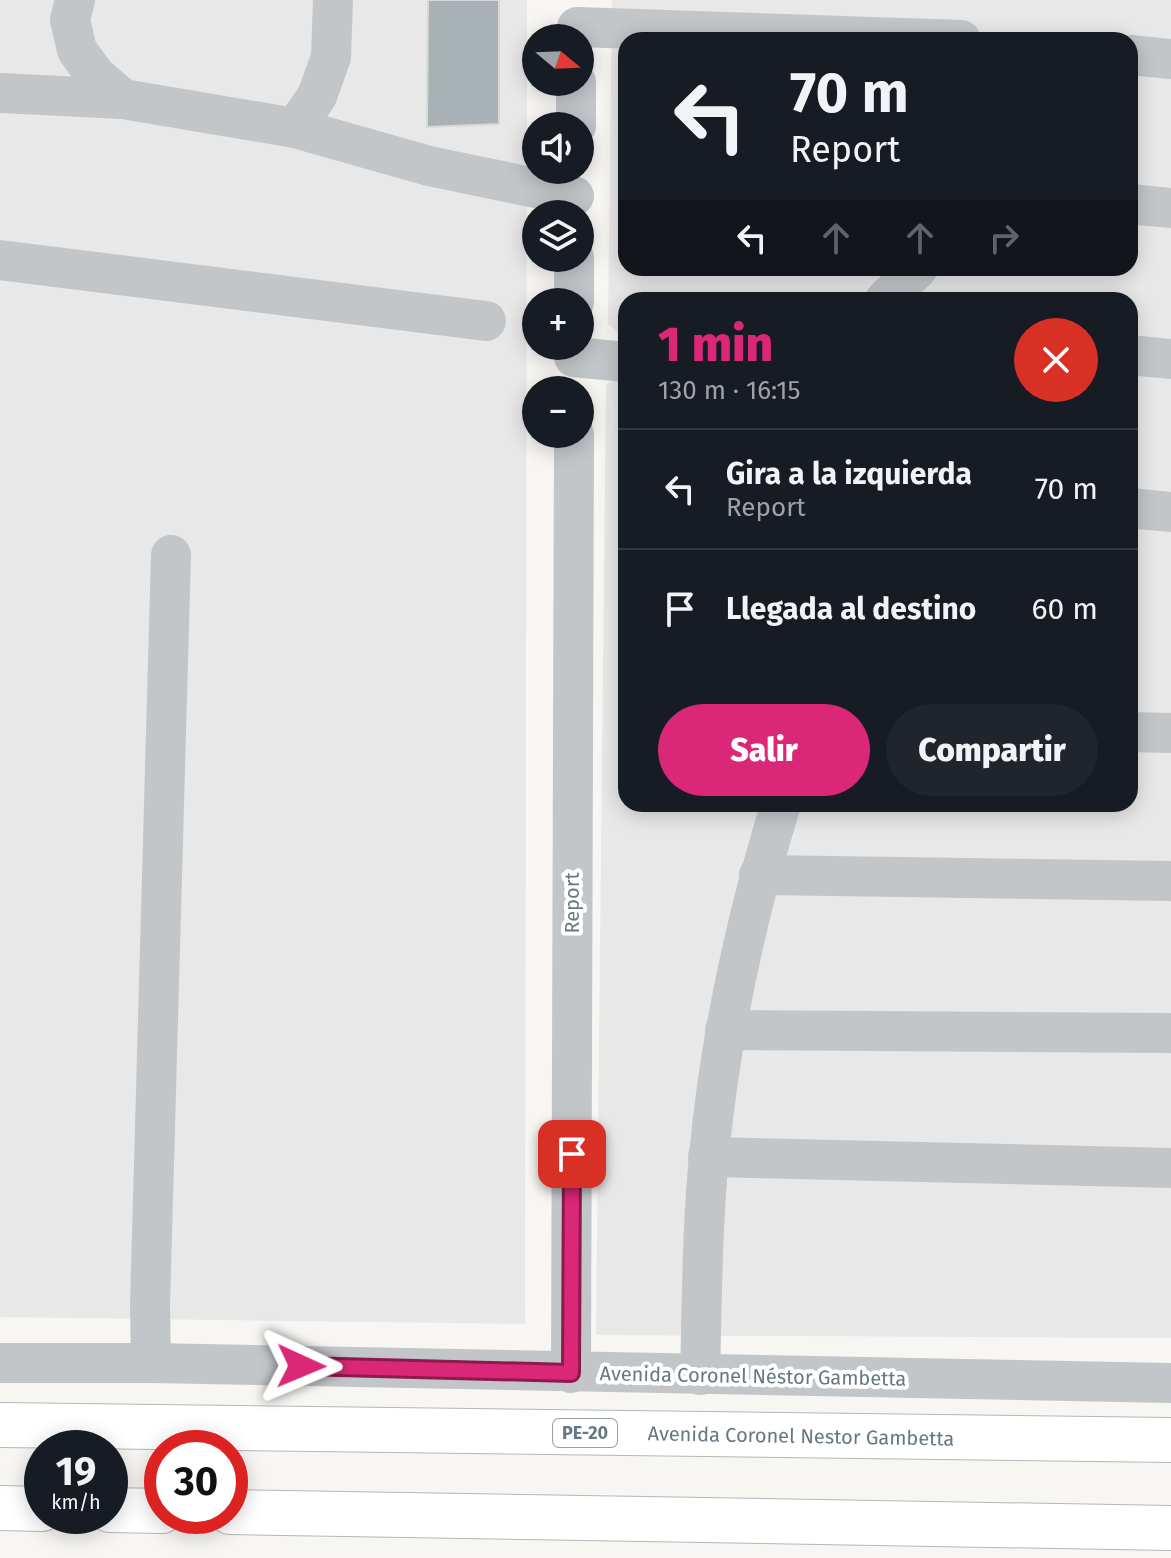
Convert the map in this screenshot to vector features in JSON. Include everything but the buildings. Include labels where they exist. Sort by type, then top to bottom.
[{"type":"highway","name":"Avenida Coronel Nestor Gambetta","points":[[0,1425],[1171,1440]]},
{"type":"highway","points":[[0,1508],[24,1509]]},
{"type":"highway","points":[[248,1512],[1171,1528]]},
{"type":"highway","points":[[957,1524],[1067,1558]]},
{"type":"street","points":[[75,0],[70,20],[77,50],[95,75],[123,99]]},
{"type":"street","points":[[295,128],[317,96],[331,57],[333,0]]},
{"type":"street","points":[[578,22],[791,32]]},
{"type":"street","points":[[1138,56],[1171,59]]},
{"type":"street","points":[[0,93],[123,99],[295,128],[429,166],[575,193]]},
{"type":"street","points":[[1138,205],[1171,208]]},
{"type":"street","points":[[0,260],[486,321]]},
{"type":"street","points":[[893,292],[910,276]]},
{"type":"street","points":[[1138,356],[1171,359]]},
{"type":"street","points":[[574,364],[618,362]]},
{"type":"street","name":"Report","points":[[571,1373],[574,448]]},
{"type":"street","points":[[1138,509],[1171,512]]},
{"type":"street","points":[[151,1363],[150,1305],[171,555]]},
{"type":"street","points":[[1138,732],[1171,733]]},
{"type":"street","points":[[700,1375],[708,1157],[725,1030],[759,875],[779,812]]},
{"type":"street","points":[[759,875],[1171,881]]},
{"type":"street","points":[[725,1030],[1171,1033]]},
{"type":"street","points":[[708,1157],[1171,1168]]},
{"type":"street","name":"Avenida Coronel Néstor Gambetta","points":[[0,1363],[151,1363],[1171,1383]]},
{"type":"shaded area","points":[[0,0],[527,0],[527,24],[522,24],[522,96],[527,96],[527,112],[522,112],[522,184],[527,184],[527,200],[522,200],[522,272],[527,272],[527,288],[522,288],[522,360],[526,360],[526,376],[522,376],[522,448],[526,448],[525,1324],[0,1317]]},
{"type":"shaded area","points":[[612,0],[1171,0],[1171,1338],[596,1335],[606,385],[618,377],[618,812],[1138,812],[1138,292],[618,292],[618,332],[608,324]]},
{"type":"route","points":[[301,1366],[571,1373],[572,1154]]}]
